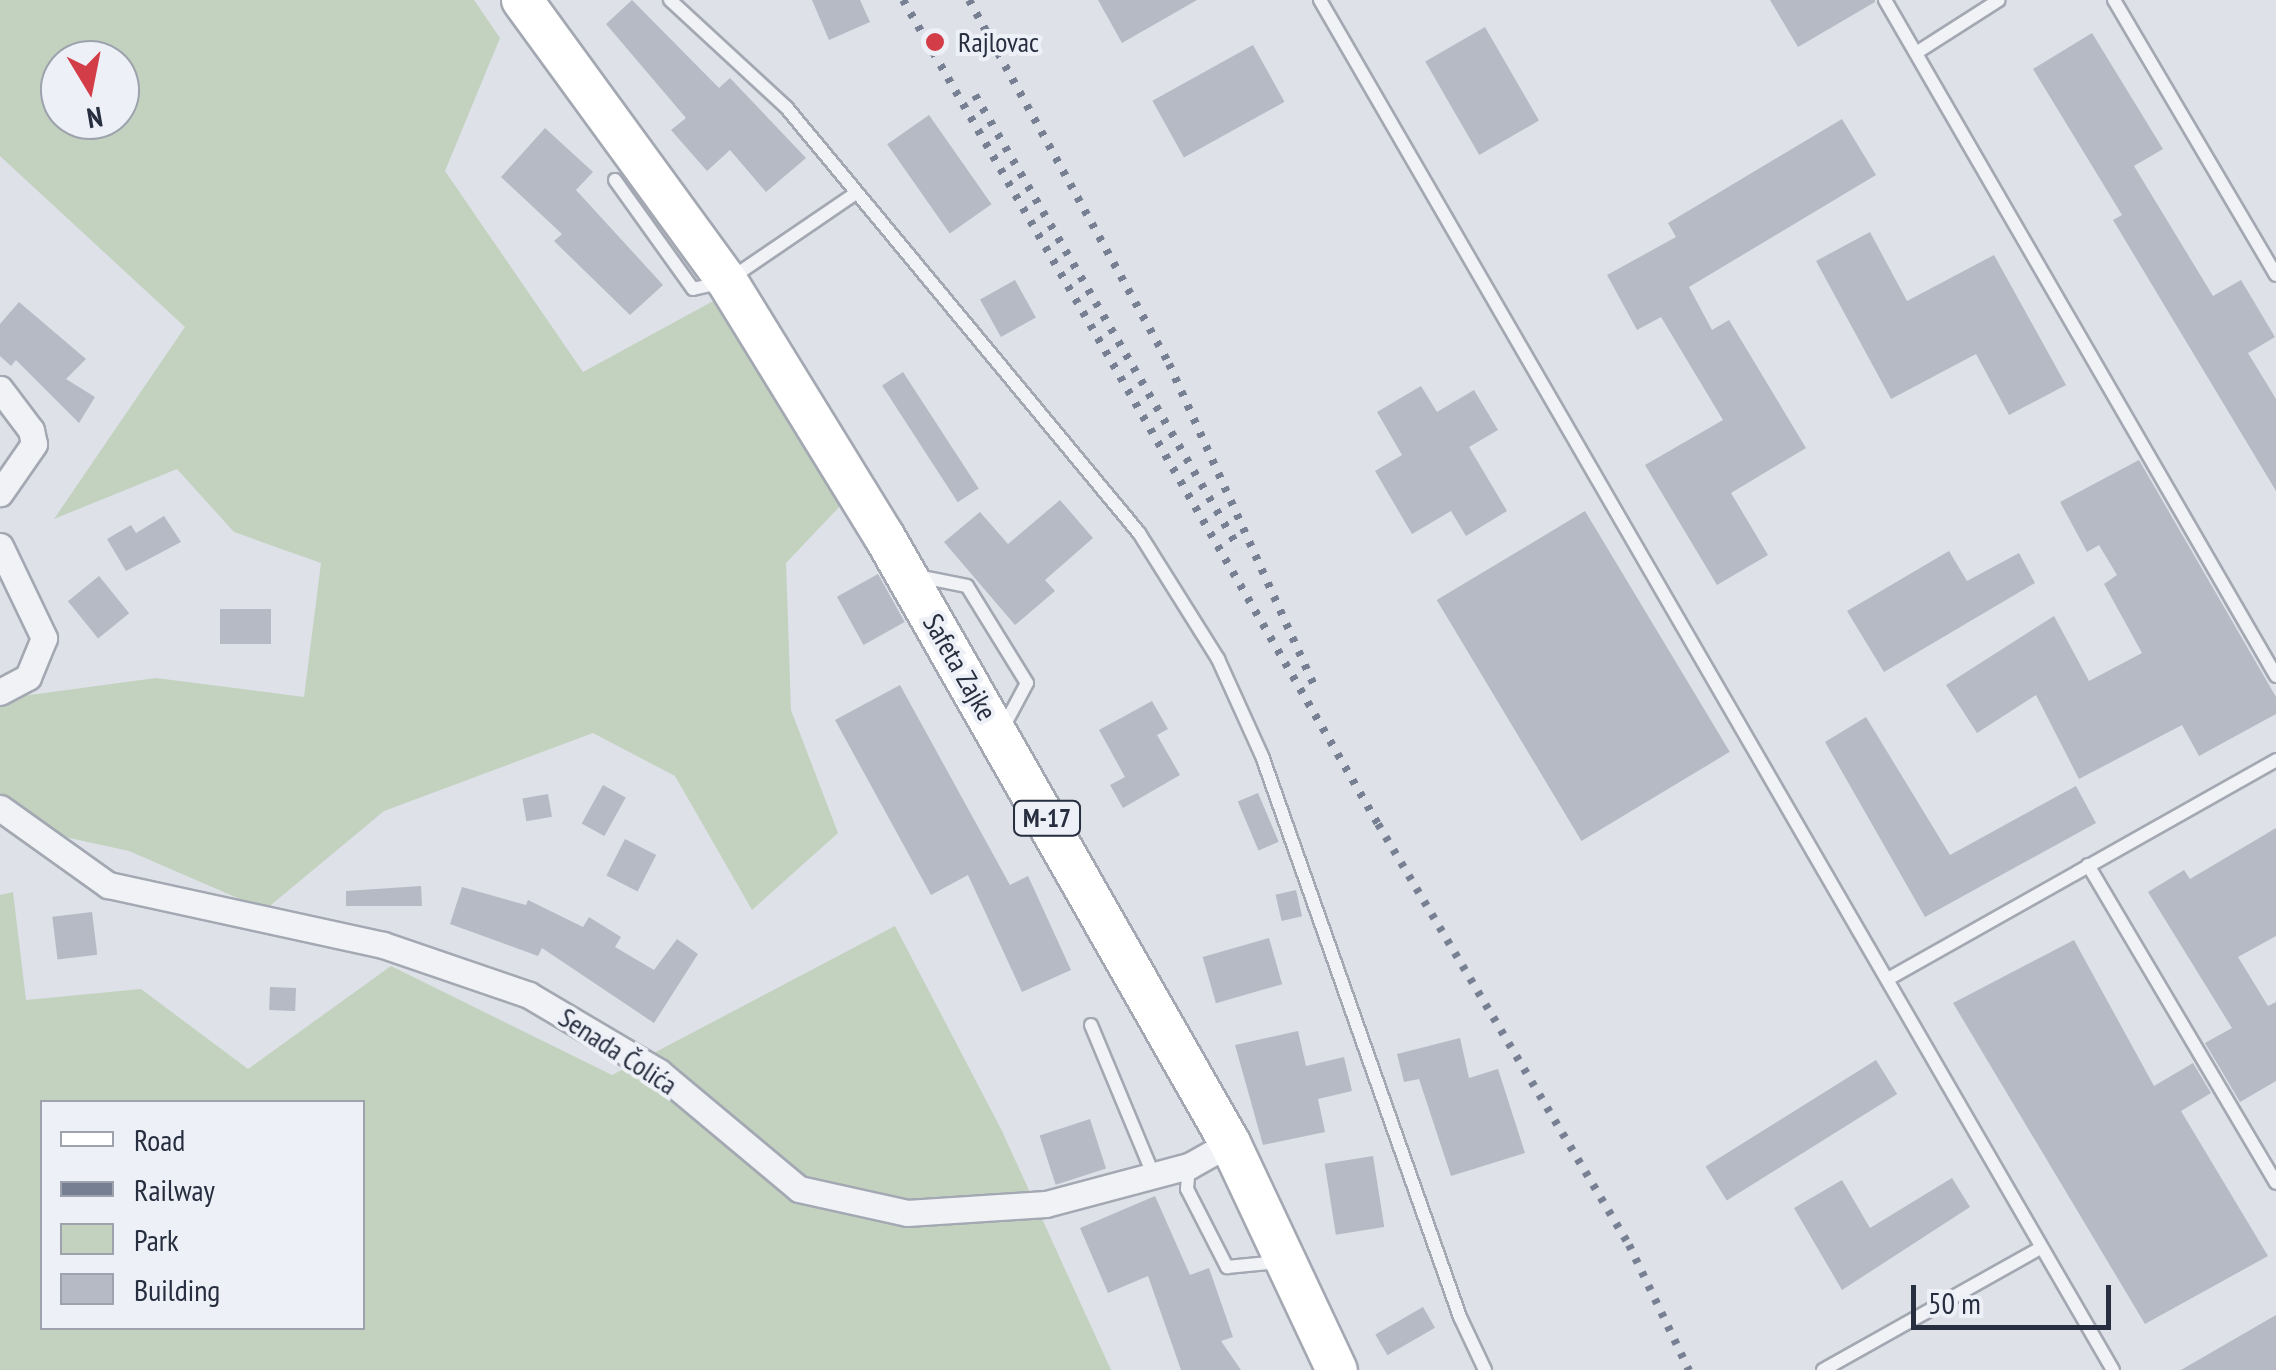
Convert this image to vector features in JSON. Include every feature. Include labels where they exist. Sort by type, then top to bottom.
[{"type":"main road","name":"Safeta Zajke","points":[[522,0],[727,281],[906,574],[1230,1143],[1337,1370]]},
{"type":"street","points":[[0,389],[31,430],[34,444],[0,493]]},
{"type":"street","points":[[0,546],[44,638],[28,677],[0,692]]},
{"type":"street","name":"Senada Čolića","points":[[0,808],[108,884],[383,945],[529,995],[659,1072],[799,1190],[907,1214],[1046,1204],[1190,1166],[1230,1143]]},
{"type":"lane","points":[[670,0],[786,107],[1139,532],[1218,658],[1262,756],[1485,1370]]},
{"type":"lane","points":[[1320,0],[1888,979],[2039,1249],[2113,1370]]},
{"type":"lane","points":[[1885,0],[2276,676]]},
{"type":"lane","points":[[1916,52],[1999,0]]},
{"type":"lane","points":[[2114,0],[2276,275]]},
{"type":"lane","points":[[614,180],[693,289],[727,281],[856,193]]},
{"type":"lane","points":[[1888,979],[2276,760]]},
{"type":"lane","points":[[2088,865],[2276,1183]]},
{"type":"lane","points":[[1090,1025],[1154,1176]]},
{"type":"lane","points":[[1190,1166],[1187,1190],[1227,1266],[1287,1262]]},
{"type":"lane","points":[[1822,1370],[2039,1249]]},
{"type":"green space","points":[[0,0],[474,0],[500,38],[445,171],[583,372],[715,300],[842,504],[786,563],[791,710],[838,833],[752,910],[675,776],[593,733],[384,811],[265,910],[129,851],[65,837],[0,793],[0,699],[156,678],[304,697],[321,563],[234,532],[177,469],[54,519],[185,327],[0,156]]},
{"type":"green space","points":[[13,892],[26,1000],[141,989],[248,1069],[391,966],[612,1075],[895,926],[1001,1129],[1111,1370],[0,1370],[0,895]]},
{"type":"building","points":[[632,0],[719,88],[730,78],[806,158],[766,192],[730,150],[707,171],[671,130],[686,118],[606,24]]},
{"type":"building","points":[[812,0],[860,0],[870,22],[829,40]]},
{"type":"building","points":[[1098,0],[1197,0],[1122,43]]},
{"type":"building","points":[[1770,0],[1875,0],[1875,2],[1798,47]]},
{"type":"building","points":[[1485,27],[1539,121],[1479,155],[1425,62]]},
{"type":"building","points":[[2092,33],[2163,149],[2134,166],[2213,296],[2241,280],[2275,337],[2248,353],[2276,399],[2276,491],[2113,220],[2122,215],[2033,69]]},
{"type":"building","points":[[1253,45],[1285,102],[1184,158],[1152,101]]},
{"type":"building","points":[[929,115],[992,204],[950,234],[887,144]]},
{"type":"building","points":[[1842,119],[1876,175],[1689,287],[1712,330],[1729,320],[1806,448],[1731,493],[1768,555],[1717,585],[1645,465],[1723,420],[1661,317],[1637,330],[1607,275],[1676,237],[1668,223]]},
{"type":"building","points":[[545,128],[593,172],[576,190],[663,285],[630,315],[554,241],[562,234],[501,177]]},
{"type":"building","points":[[1870,232],[1907,301],[1994,255],[2066,385],[2009,415],[1976,354],[1891,399],[1816,261]]},
{"type":"building","points":[[1015,280],[1036,318],[1001,337],[980,299]]},
{"type":"building","points":[[19,302],[86,359],[66,379],[95,397],[79,423],[16,360],[11,366],[0,356],[0,324]]},
{"type":"building","points":[[903,372],[979,489],[958,502],[882,386]]},
{"type":"building","points":[[1421,386],[1437,412],[1474,390],[1498,430],[1469,447],[1507,511],[1466,536],[1451,511],[1412,534],[1375,471],[1402,455],[1377,412]]},
{"type":"building","points":[[2139,460],[2276,697],[2276,714],[2199,756],[2182,725],[2079,779],[2036,695],[1977,733],[1946,685],[2054,616],[2089,681],[2142,653],[2104,584],[2117,575],[2099,545],[2087,552],[2060,502]]},
{"type":"building","points":[[1060,500],[1093,538],[1045,580],[1055,591],[1015,625],[944,542],[980,512],[1008,544]]},
{"type":"building","points":[[1585,511],[1730,752],[1581,841],[1437,600]]},
{"type":"building","points":[[164,516],[181,542],[126,571],[107,539],[131,525],[136,533]]},
{"type":"building","points":[[1949,551],[1967,581],[2019,553],[2035,583],[1884,672],[1847,611]]},
{"type":"building","points":[[878,574],[905,622],[864,645],[837,597]]},
{"type":"building","points":[[99,576],[129,613],[98,638],[68,601]]},
{"type":"building","points":[[220,609],[271,609],[271,644],[220,644]]},
{"type":"building","points":[[900,685],[1010,885],[1028,876],[1071,970],[1022,992],[968,875],[931,895],[835,720]]},
{"type":"building","points":[[1152,701],[1168,729],[1157,735],[1180,775],[1123,808],[1110,785],[1125,777],[1099,730]]},
{"type":"building","points":[[1866,717],[1950,855],[2076,786],[2096,823],[1925,917],[1825,742]]},
{"type":"building","points":[[603,785],[626,798],[604,836],[582,823]]},
{"type":"building","points":[[1258,793],[1279,842],[1258,850],[1238,802]]},
{"type":"building","points":[[548,794],[552,817],[526,821],[522,799]]},
{"type":"building","points":[[2276,828],[2276,936],[2238,957],[2268,1006],[2276,1002],[2276,1081],[2240,1102],[2205,1043],[2232,1028],[2148,892],[2184,870],[2190,879]]},
{"type":"building","points":[[625,839],[656,855],[638,891],[606,876]]},
{"type":"building","points":[[421,886],[422,906],[346,906],[346,891]]},
{"type":"building","points":[[462,887],[526,905],[528,900],[583,927],[589,917],[621,937],[615,947],[654,970],[677,939],[698,954],[654,1023],[542,948],[538,956],[450,924]]},
{"type":"building","points":[[1296,890],[1302,916],[1282,921],[1276,895]]},
{"type":"building","points":[[92,912],[97,955],[58,960],[52,917]]},
{"type":"building","points":[[1269,938],[1282,984],[1216,1003],[1203,957]]},
{"type":"building","points":[[2074,940],[2154,1086],[2193,1063],[2211,1093],[2181,1111],[2268,1256],[2145,1324],[1953,1003]]},
{"type":"building","points":[[270,987],[296,988],[295,1011],[269,1010]]},
{"type":"building","points":[[1298,1031],[1306,1066],[1344,1057],[1352,1091],[1318,1099],[1325,1132],[1263,1145],[1235,1045]]},
{"type":"building","points":[[1460,1038],[1469,1078],[1498,1069],[1525,1153],[1451,1176],[1419,1079],[1404,1082],[1397,1054]]},
{"type":"building","points":[[1876,1060],[1897,1094],[1727,1200],[1706,1167]]},
{"type":"building","points":[[1090,1119],[1106,1168],[1056,1185],[1040,1135]]},
{"type":"building","points":[[1373,1156],[1384,1227],[1336,1235],[1325,1164]]},
{"type":"building","points":[[1952,1178],[1970,1207],[1842,1290],[1794,1208],[1842,1180],[1870,1228]]},
{"type":"building","points":[[1155,1196],[1190,1275],[1209,1268],[1233,1337],[1221,1341],[1241,1370],[1181,1370],[1148,1276],[1108,1293],[1080,1228]]},
{"type":"building","points":[[1423,1307],[1435,1328],[1387,1355],[1375,1334]]},
{"type":"building","points":[[2276,1315],[2276,1370],[2181,1370]]},
{"type":"railway","points":[[903,0],[1378,824],[1629,1245],[1689,1370]]},
{"type":"railway","points":[[969,0],[1169,364],[1315,688]]},
{"type":"railway","points":[[975,95],[1239,549]]},
{"type":"place","name":"Rajlovac","points":[[935,42]]}]
